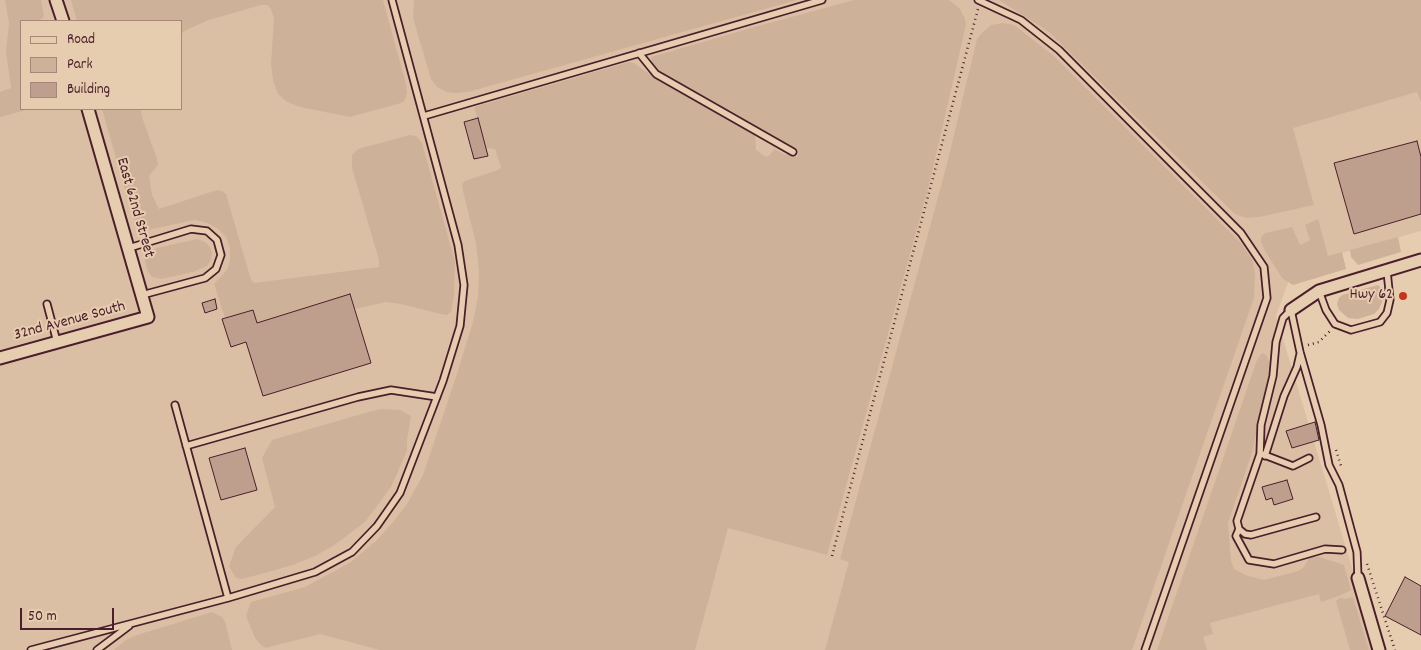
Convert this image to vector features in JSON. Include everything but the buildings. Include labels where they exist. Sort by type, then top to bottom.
[{"type":"street","points":[[56,0],[63,20]]},
{"type":"street","name":"East 62nd Street","points":[[88,110],[148,317]]},
{"type":"street","points":[[1291,310],[1319,291],[1421,260]]},
{"type":"street","name":"32nd Avenue South","points":[[0,358],[148,317]]},
{"type":"street","points":[[1358,578],[1379,650]]},
{"type":"lane","points":[[31,650],[228,598],[315,572],[352,552],[377,526],[400,493],[437,397],[460,326],[464,285],[458,245],[392,0]]},
{"type":"lane","points":[[424,116],[822,0]]},
{"type":"lane","points":[[979,0],[1021,20],[1059,50],[1241,233],[1264,267],[1267,298],[1145,650]]},
{"type":"lane","points":[[638,53],[656,74],[793,152]]},
{"type":"lane","points":[[129,248],[190,230],[207,231],[217,240],[221,256],[216,269],[205,278],[142,295]]},
{"type":"lane","points":[[1319,291],[1326,310],[1335,324],[1351,330],[1380,322],[1387,313],[1390,300],[1387,271]]},
{"type":"lane","points":[[47,304],[57,342]]},
{"type":"lane","points":[[1291,310],[1300,352],[1322,425],[1329,465],[1339,485],[1357,552],[1358,578]]},
{"type":"lane","points":[[1262,454],[1261,425],[1273,376],[1276,342],[1283,318],[1291,310]]},
{"type":"lane","points":[[1300,352],[1297,367],[1284,396],[1237,521],[1239,529],[1245,534],[1250,535],[1316,517]]},
{"type":"lane","points":[[186,446],[358,397],[391,390],[437,397]]},
{"type":"lane","points":[[175,405],[228,598]]},
{"type":"lane","points":[[1262,454],[1293,466],[1309,458]]},
{"type":"lane","points":[[1239,529],[1236,536],[1249,560],[1274,564],[1325,549],[1342,550]]},
{"type":"lane","points":[[97,650],[135,622]]},
{"type":"path","points":[[832,556],[979,0]]},
{"type":"path","points":[[1306,346],[1319,342],[1328,335],[1335,324]]},
{"type":"shaded area","points":[[0,0],[1390,0],[1421,105],[1421,231],[1294,266],[1276,316],[1377,650],[0,650]]},
{"type":"green space","points":[[5,0],[41,0],[44,16],[42,19],[20,20],[20,110],[26,110],[0,117],[0,92],[11,88],[6,51],[9,23]]},
{"type":"green space","points":[[71,0],[383,0],[407,92],[405,100],[401,103],[350,117],[300,107],[287,102],[278,94],[273,80],[271,64],[274,19],[271,9],[267,5],[261,5],[209,20],[182,33],[182,20],[77,20]]},
{"type":"green space","points":[[414,0],[797,0],[468,92],[455,93],[446,92],[437,87],[431,79],[413,18]]},
{"type":"green space","points":[[854,0],[949,0],[960,9],[966,25],[929,185],[827,555],[728,528],[695,650],[380,650],[320,634],[266,648],[261,645],[255,638],[246,616],[251,602],[305,587],[351,562],[376,541],[394,521],[407,504],[423,475],[473,322],[478,296],[479,272],[476,243],[462,184],[465,181],[498,170],[501,167],[495,149],[486,148],[474,107],[629,62],[634,63],[652,76],[755,135],[756,150],[766,157],[774,149],[785,155],[789,153],[797,157],[799,151],[658,70],[653,66],[651,57]]},
{"type":"green space","points":[[999,0],[1421,0],[1421,103],[1417,92],[1293,128],[1314,205],[1246,218],[1235,214],[1049,32]]},
{"type":"green space","points":[[1003,23],[1014,25],[1054,56],[1241,243],[1252,259],[1255,273],[1254,298],[1132,650],[825,650],[849,562],[840,559],[947,164],[977,39],[991,25]]},
{"type":"green space","points":[[102,110],[141,110],[157,159],[158,165],[149,176],[152,195],[159,209],[217,190],[226,194],[251,280],[254,283],[379,267],[379,260],[352,168],[352,155],[358,149],[410,135],[416,136],[422,143],[455,262],[454,295],[451,312],[447,315],[386,302],[355,309],[350,294],[257,323],[252,310],[225,318],[214,284],[227,270],[230,261],[230,248],[226,237],[217,228],[195,220],[148,230],[133,217]]},
{"type":"green space","points":[[1318,219],[1328,256],[1342,252],[1346,269],[1293,285],[1282,278],[1265,251],[1261,237],[1265,233],[1292,227],[1300,245],[1310,240],[1305,225]]},
{"type":"green space","points":[[1398,237],[1401,252],[1358,265],[1351,257],[1350,250]]},
{"type":"green space","points":[[197,239],[205,242],[210,247],[212,253],[211,260],[207,266],[193,272],[161,279],[152,277],[148,272],[145,262],[146,256],[151,251]]},
{"type":"green space","points":[[1378,285],[1383,290],[1382,302],[1374,314],[1358,319],[1348,318],[1339,310],[1337,304],[1342,295]]},
{"type":"green space","points":[[1262,353],[1266,355],[1270,366],[1268,382],[1252,453],[1228,523],[1231,561],[1234,569],[1248,576],[1264,580],[1298,571],[1303,568],[1310,557],[1320,557],[1344,565],[1351,590],[1321,602],[1319,594],[1210,623],[1213,634],[1203,637],[1207,650],[1157,650],[1257,360]]},
{"type":"green space","points":[[381,409],[400,410],[411,416],[407,451],[391,487],[365,522],[333,546],[315,556],[293,565],[250,577],[236,578],[229,566],[236,547],[275,507],[262,458],[272,440]]},
{"type":"green space","points":[[1353,597],[1369,650],[1350,650],[1336,601],[1340,598]]},
{"type":"green space","points":[[212,612],[222,617],[225,622],[232,650],[114,650],[126,640],[137,635]]},
{"type":"place","name":"Hwy 62","points":[[1403,296]]}]
